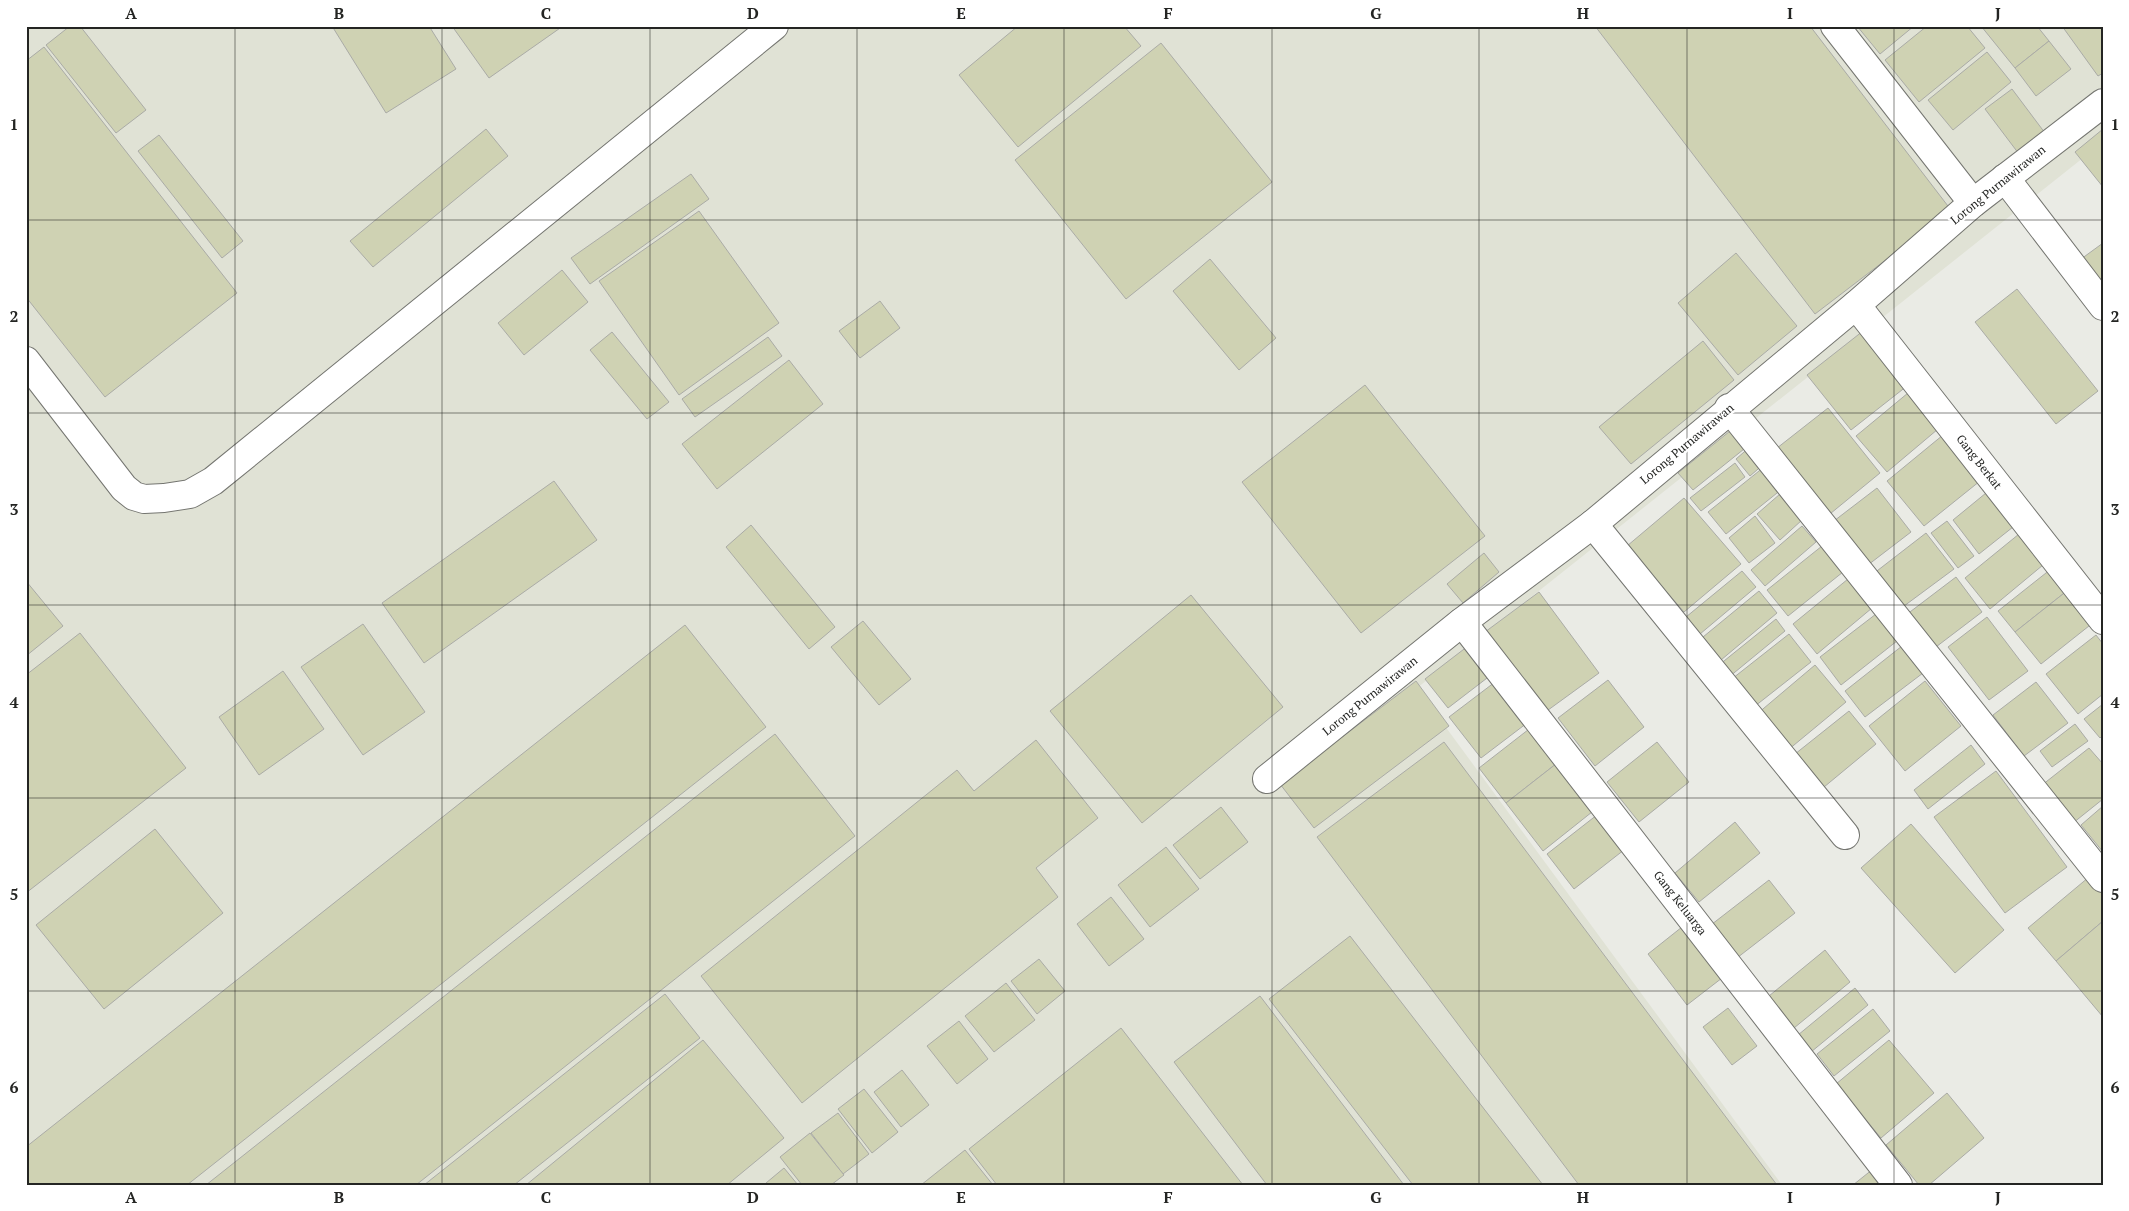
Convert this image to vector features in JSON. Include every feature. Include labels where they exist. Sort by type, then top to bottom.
[{"type":"street","points":[[26,361],[124,488],[134,496],[144,499],[190,494],[213,481],[774,26]]},
{"type":"street","points":[[1835,26],[1973,203]]},
{"type":"street","name":"Lorong Purnawirawan","points":[[1267,779],[1462,622],[1593,524],[1729,408],[1856,305],[1973,203],[2103,103]]},
{"type":"street","points":[[2005,178],[2103,306]]},
{"type":"street","name":"Gang Berkat","points":[[1856,305],[2103,620]]},
{"type":"street","points":[[1729,408],[2103,878]]},
{"type":"street","points":[[1593,524],[1845,835]]},
{"type":"street","name":"Gang Keluarga","points":[[1462,622],[1898,1185]]},
{"type":"shaded area","points":[[26,26],[2103,26],[2103,142],[1417,688],[1782,1185],[26,1185]]},
{"type":"building","points":[[70,26],[80,26],[146,110],[116,133],[46,45]]},
{"type":"building","points":[[332,26],[429,26],[456,69],[386,113]]},
{"type":"building","points":[[452,26],[563,26],[489,78]]},
{"type":"building","points":[[1018,26],[1124,26],[1141,46],[1018,147],[959,75]]},
{"type":"building","points":[[1595,26],[1810,26],[1951,210],[1815,314]]},
{"type":"building","points":[[1857,26],[1914,26],[1880,54]]},
{"type":"building","points":[[1927,26],[1967,26],[1985,48],[1919,102],[1885,60]]},
{"type":"building","points":[[1981,26],[2037,26],[2049,41],[2015,68]]},
{"type":"building","points":[[2062,26],[2103,26],[2103,73],[2098,76]]},
{"type":"building","points":[[2049,41],[2071,69],[2036,96],[2015,68]]},
{"type":"building","points":[[1161,43],[1272,182],[1126,299],[1015,160]]},
{"type":"building","points":[[44,47],[237,293],[105,397],[26,297],[26,61]]},
{"type":"building","points":[[1987,52],[2011,82],[1953,130],[1928,100]]},
{"type":"building","points":[[2012,89],[2048,137],[2022,158],[1985,109]]},
{"type":"building","points":[[486,129],[508,156],[373,267],[350,241]]},
{"type":"building","points":[[2103,129],[2103,187],[2075,152]]},
{"type":"building","points":[[159,135],[243,241],[222,258],[138,151]]},
{"type":"building","points":[[691,174],[709,199],[590,284],[571,258]]},
{"type":"building","points":[[699,211],[779,323],[679,395],[599,281]]},
{"type":"building","points":[[2103,243],[2103,296],[2077,262]]},
{"type":"building","points":[[1736,253],[1797,326],[1738,375],[1678,303]]},
{"type":"building","points":[[1210,259],[1276,338],[1239,370],[1173,291]]},
{"type":"building","points":[[562,270],[588,302],[524,355],[498,323]]},
{"type":"building","points":[[2017,289],[2098,391],[2056,424],[1975,322]]},
{"type":"building","points":[[880,301],[900,328],[860,358],[839,331]]},
{"type":"building","points":[[1863,331],[1907,386],[1851,430],[1807,375]]},
{"type":"building","points":[[612,332],[669,402],[647,419],[590,350]]},
{"type":"building","points":[[768,337],[782,356],[695,417],[682,399]]},
{"type":"building","points":[[1703,341],[1734,380],[1631,464],[1599,427]]},
{"type":"building","points":[[789,360],[823,404],[717,489],[682,444]]},
{"type":"building","points":[[1365,385],[1485,536],[1361,633],[1242,482]]},
{"type":"building","points":[[1914,388],[1944,424],[1887,472],[1856,436]]},
{"type":"building","points":[[1828,408],[1880,473],[1825,518],[1772,452]]},
{"type":"building","points":[[1735,427],[1749,445],[1693,490],[1678,473]]},
{"type":"building","points":[[1943,435],[1980,481],[1924,526],[1887,481]]},
{"type":"building","points":[[1751,446],[1765,463],[1750,476],[1736,459]]},
{"type":"building","points":[[1735,463],[1745,477],[1701,511],[1690,498]]},
{"type":"building","points":[[1764,467],[1782,489],[1726,534],[1708,512]]},
{"type":"building","points":[[554,481],[597,540],[424,663],[382,603]]},
{"type":"building","points":[[1877,488],[1911,532],[1864,568],[1830,524]]},
{"type":"building","points":[[1986,493],[2013,527],[1979,554],[1953,520]]},
{"type":"building","points":[[1780,494],[1802,520],[1780,540],[1757,514]]},
{"type":"building","points":[[1684,498],[1741,564],[1684,612],[1627,546]]},
{"type":"building","points":[[1755,516],[1775,543],[1749,563],[1729,538]]},
{"type":"building","points":[[1947,521],[1974,556],[1958,568],[1931,533]]},
{"type":"building","points":[[751,525],[835,627],[809,649],[726,547]]},
{"type":"building","points":[[1802,526],[1816,542],[1765,586],[1751,570]]},
{"type":"building","points":[[1926,533],[1954,569],[1900,609],[1873,574]]},
{"type":"building","points":[[2019,534],[2043,565],[1990,609],[1965,578]]},
{"type":"building","points":[[1822,546],[1843,572],[1788,616],[1767,590]]},
{"type":"building","points":[[1484,553],[1499,572],[1463,603],[1447,584]]},
{"type":"building","points":[[2051,569],[2068,590],[2015,632],[1998,611]]},
{"type":"building","points":[[1742,571],[1756,587],[1700,634],[1686,617]]},
{"type":"building","points":[[1956,577],[1982,612],[1928,653],[1902,618]]},
{"type":"building","points":[[1848,579],[1872,608],[1817,654],[1793,624]]},
{"type":"building","points":[[26,581],[63,626],[26,656]]},
{"type":"building","points":[[2068,590],[2094,622],[2041,664],[2015,632]]},
{"type":"building","points":[[1759,591],[1777,613],[1721,660],[1703,637]]},
{"type":"building","points":[[1539,592],[1599,673],[1544,713],[1485,632]]},
{"type":"building","points":[[1191,595],[1283,707],[1142,823],[1050,711]]},
{"type":"building","points":[[1876,614],[1897,641],[1841,685],[1820,657]]},
{"type":"building","points":[[1987,617],[2028,671],[1989,700],[1948,647]]},
{"type":"building","points":[[1776,619],[1785,631],[1729,677],[1719,665]]},
{"type":"building","points":[[863,621],[911,679],[879,705],[831,647]]},
{"type":"building","points":[[363,624],[425,712],[363,755],[301,667]]},
{"type":"building","points":[[685,625],[766,727],[187,1185],[27,1185],[26,1147]]},
{"type":"building","points":[[80,633],[186,768],[26,893],[26,675]]},
{"type":"building","points":[[1789,634],[1811,662],[1750,710],[1728,682]]},
{"type":"building","points":[[2096,635],[2103,644],[2103,694],[2078,714],[2046,674]]},
{"type":"building","points":[[1468,646],[1491,675],[1448,708],[1425,679]]},
{"type":"building","points":[[1902,646],[1923,673],[1865,717],[1845,691]]},
{"type":"building","points":[[1815,665],[1846,702],[1788,750],[1757,714]]},
{"type":"building","points":[[283,671],[324,729],[259,775],[219,717]]},
{"type":"building","points":[[1499,679],[1531,720],[1481,758],[1449,717]]},
{"type":"building","points":[[1608,680],[1644,727],[1595,766],[1558,718]]},
{"type":"building","points":[[1416,681],[1449,726],[1314,828],[1280,784]]},
{"type":"building","points":[[1925,681],[1961,726],[1905,771],[1869,726]]},
{"type":"building","points":[[2036,682],[2068,723],[2024,756],[1993,715]]},
{"type":"building","points":[[2103,704],[2103,735],[2100,738],[2084,719]]},
{"type":"building","points":[[1849,711],[1876,744],[1818,792],[1790,758]]},
{"type":"building","points":[[2075,724],[2088,741],[2052,767],[2040,751]]},
{"type":"building","points":[[1533,726],[1561,760],[1506,803],[1479,768]]},
{"type":"building","points":[[775,734],[855,836],[416,1185],[206,1185]]},
{"type":"building","points":[[1036,740],[1098,818],[1036,868],[1058,897],[802,1103],[701,976],[957,770],[974,791]]},
{"type":"building","points":[[1444,742],[1777,1185],[1579,1185],[1317,837]]},
{"type":"building","points":[[1657,742],[1689,782],[1639,822],[1607,782]]},
{"type":"building","points":[[1971,745],[1985,764],[1928,809],[1914,790]]},
{"type":"building","points":[[2089,748],[2103,764],[2103,799],[2068,827],[2037,789]]},
{"type":"building","points":[[1561,760],[1597,808],[1543,851],[1506,803]]},
{"type":"building","points":[[1996,771],[2067,867],[2005,913],[1934,817]]},
{"type":"building","points":[[2103,806],[2103,852],[2081,825]]},
{"type":"building","points":[[1221,807],[1248,842],[1200,879],[1173,845]]},
{"type":"building","points":[[1602,811],[1629,846],[1574,889],[1547,854]]},
{"type":"building","points":[[1735,822],[1760,853],[1699,902],[1675,873]]},
{"type":"building","points":[[1911,824],[2004,930],[1955,973],[1861,868]]},
{"type":"building","points":[[155,829],[223,913],[104,1009],[36,925]]},
{"type":"building","points":[[1166,847],[1199,889],[1150,927],[1118,885]]},
{"type":"building","points":[[2089,877],[2103,894],[2103,921],[2056,961],[2028,928]]},
{"type":"building","points":[[1769,880],[1795,913],[1733,961],[1707,928]]},
{"type":"building","points":[[1111,897],[1144,939],[1109,966],[1077,924]]},
{"type":"building","points":[[2103,921],[2103,1017],[2056,961]]},
{"type":"building","points":[[1682,927],[1722,978],[1687,1005],[1648,954]]},
{"type":"building","points":[[1350,936],[1543,1185],[1413,1185],[1269,999]]},
{"type":"building","points":[[1825,950],[1850,982],[1794,1028],[1769,996]]},
{"type":"building","points":[[1039,959],[1065,991],[1037,1014],[1011,981]]},
{"type":"building","points":[[1006,983],[1035,1020],[994,1052],[965,1016]]},
{"type":"building","points":[[1855,988],[1868,1005],[1811,1052],[1798,1035]]},
{"type":"building","points":[[665,994],[700,1038],[514,1185],[424,1185]]},
{"type":"building","points":[[1260,996],[1404,1185],[1267,1185],[1174,1062]]},
{"type":"building","points":[[1728,1008],[1757,1046],[1732,1065],[1703,1027]]},
{"type":"building","points":[[1873,1009],[1890,1031],[1834,1076],[1817,1054]]},
{"type":"building","points":[[959,1021],[988,1059],[957,1084],[927,1046]]},
{"type":"building","points":[[1121,1028],[1243,1185],[997,1185],[969,1149]]},
{"type":"building","points":[[703,1040],[784,1138],[727,1185],[526,1185]]},
{"type":"building","points":[[1889,1040],[1934,1093],[1881,1138],[1836,1084]]},
{"type":"building","points":[[902,1070],[929,1105],[901,1127],[874,1092]]},
{"type":"building","points":[[864,1089],[898,1132],[872,1153],[838,1109]]},
{"type":"building","points":[[1947,1093],[1984,1138],[1929,1185],[1919,1185],[1886,1145]]},
{"type":"building","points":[[838,1113],[869,1154],[843,1174],[811,1133]]},
{"type":"building","points":[[810,1133],[844,1175],[831,1185],[802,1185],[780,1157]]},
{"type":"building","points":[[965,1150],[993,1185],[921,1185]]},
{"type":"building","points":[[784,1168],[798,1185],[767,1185],[766,1183]]},
{"type":"building","points":[[1873,1169],[1885,1185],[1853,1185]]}]
